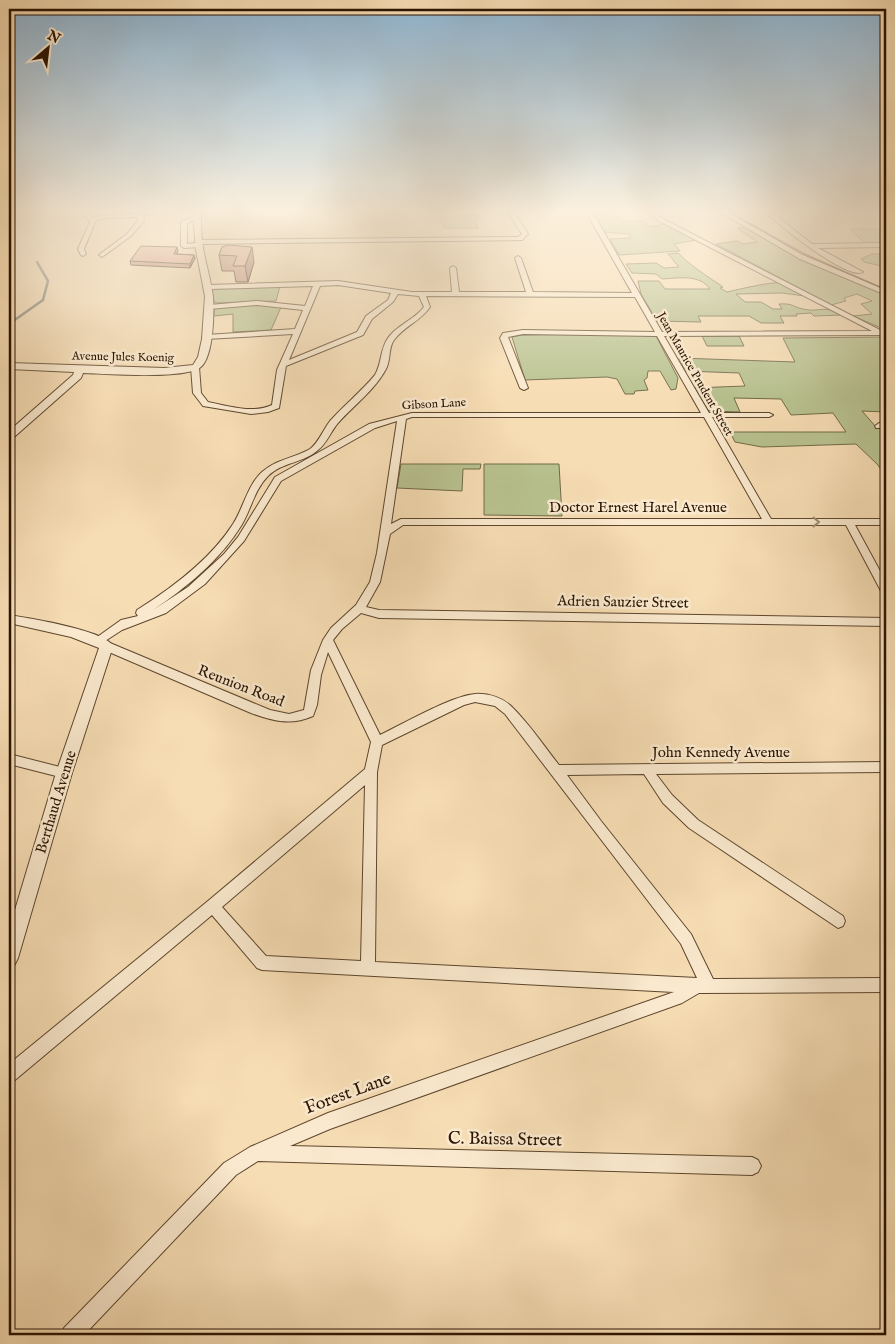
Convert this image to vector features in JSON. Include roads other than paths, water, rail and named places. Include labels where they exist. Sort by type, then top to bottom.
[{"type":"street","name":"Avenue Jules Koenig","points":[[9,366],[84,371],[183,370],[195,367],[202,357],[210,307],[205,273]]},
{"type":"street","points":[[454,273],[456,295]]},
{"type":"street","points":[[523,273],[530,295]]},
{"type":"street","name":"Jean Maurice Prudent Street","points":[[624,273],[768,522]]},
{"type":"street","points":[[765,273],[884,333]]},
{"type":"street","points":[[839,273],[886,293]]},
{"type":"street","points":[[208,287],[318,283],[358,285],[395,292],[422,294],[637,295]]},
{"type":"street","points":[[195,367],[195,385],[200,401],[206,404],[256,411],[266,411],[276,406],[278,380],[283,365],[318,283]]},
{"type":"street","points":[[283,365],[360,333],[369,318],[391,301],[395,292]]},
{"type":"street","points":[[9,619],[102,643],[119,627],[150,607],[191,575],[235,528],[246,509],[256,484],[265,473],[276,465],[312,450],[322,442],[337,418],[383,366],[384,355],[391,338],[402,326],[424,313],[427,307],[422,294]]},
{"type":"street","points":[[210,307],[257,303],[307,308]]},
{"type":"street","points":[[206,336],[298,330]]},
{"type":"street","points":[[524,388],[504,338],[506,335],[523,332],[659,334],[884,333]]},
{"type":"street","points":[[9,436],[84,371]]},
{"type":"street","name":"Gibson Lane","points":[[119,627],[161,610],[197,585],[235,548],[267,493],[278,479],[372,426],[412,415],[769,415]]},
{"type":"street","name":"Reunion Road","points":[[102,643],[276,718],[289,720],[301,718],[309,713],[312,705],[318,663],[328,640],[341,623],[359,609],[370,595],[378,577],[388,530],[402,417]]},
{"type":"street","name":"Doctor Ernest Harel Avenue","points":[[388,530],[401,522],[412,520],[886,522]]},
{"type":"street","points":[[849,522],[886,591]]},
{"type":"street","name":"Adrien Sauzier Street","points":[[359,609],[379,614],[886,622]]},
{"type":"street","points":[[328,640],[377,742],[371,772],[368,968]]},
{"type":"street","name":"Berthaud Avenue","points":[[9,958],[102,643]]},
{"type":"street","points":[[377,742],[461,701],[475,698],[488,699],[499,703],[509,711],[556,770],[596,826],[686,939],[704,985]]},
{"type":"street","points":[[9,759],[64,773]]},
{"type":"street","name":"John Kennedy Avenue","points":[[556,770],[886,767]]},
{"type":"street","points":[[646,769],[660,793],[678,811],[735,852],[838,920]]},
{"type":"street","points":[[9,1074],[213,906],[371,772]]},
{"type":"street","points":[[213,906],[262,963],[704,985],[886,985]]},
{"type":"street","name":"Forest Lane","points":[[71,1335],[230,1169],[256,1154],[328,1122],[682,996],[704,985]]},
{"type":"street","name":"C. Baissa Street","points":[[256,1154],[752,1166]]},
{"type":"waterway","points":[[9,324],[43,300],[48,281],[43,273]]},
{"type":"tram line","points":[[846,273],[886,290]]}]
